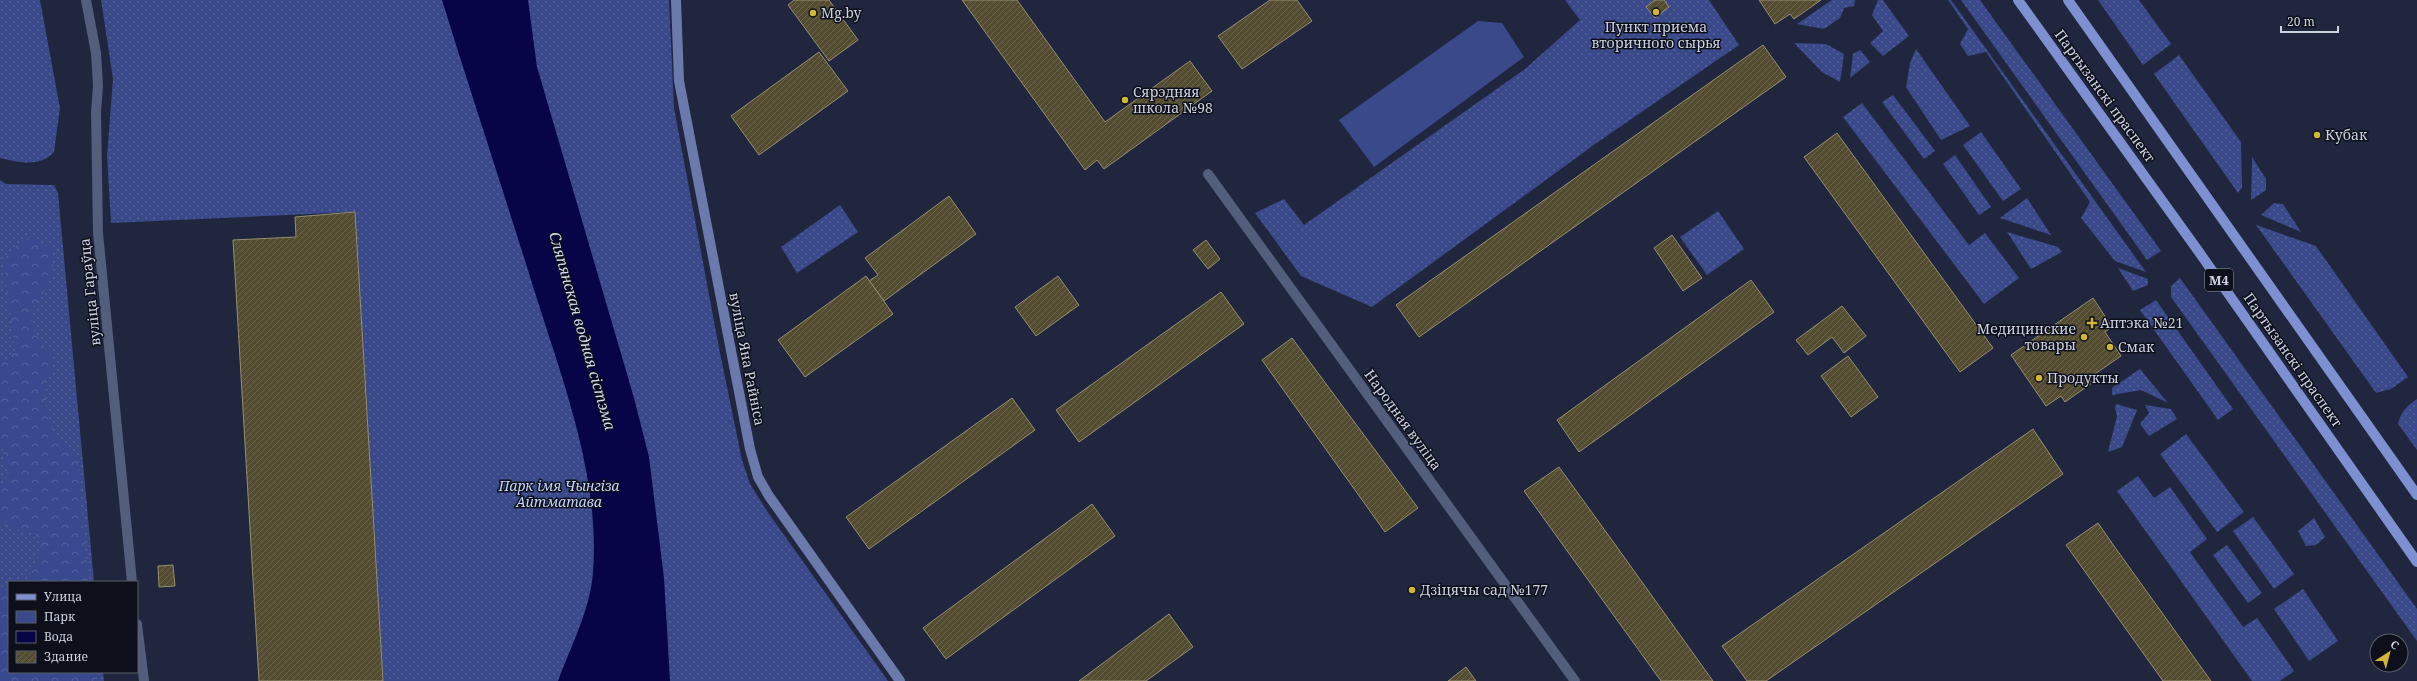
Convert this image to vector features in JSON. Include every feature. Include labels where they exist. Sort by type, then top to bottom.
[{"type":"main road","name":"Партызанскі праспект","points":[[2018,0],[2199,252],[2417,562]]},
{"type":"main road","name":"Партызанскі праспект","points":[[2068,0],[2417,495]]},
{"type":"street","name":"вуліца Гараўца","points":[[86,0],[96,53],[98,86],[96,112],[98,234],[132,581]]},
{"type":"street","name":"вуліца Яна Райніса","points":[[676,0],[679,81],[750,449],[758,477],[786,520],[900,681]]},
{"type":"street","name":"Народная вуліца","points":[[1208,174],[1575,681]]},
{"type":"street","points":[[138,632],[144,681]]},
{"type":"green space","points":[[0,0],[40,0],[60,108],[54,152],[48,157],[35,162],[21,162],[0,158]]},
{"type":"green space","name":"Парк імя Чынгіза Айтматава","points":[[101,0],[669,0],[674,108],[719,348],[742,460],[750,484],[767,511],[888,681],[383,681],[354,212],[111,223],[107,156],[113,79]]},
{"type":"green space","points":[[1565,0],[1709,0],[1739,45],[1595,144],[1372,307],[1301,276],[1255,213],[1284,199],[1304,225],[1525,69],[1580,20]]},
{"type":"green space","points":[[1832,0],[1855,0],[1854,6],[1844,8],[1840,18],[1824,29],[1797,24]]},
{"type":"green space","points":[[1878,0],[1883,0],[1909,36],[1883,56],[1870,43],[1883,31],[1872,15]]},
{"type":"green space","points":[[1948,0],[1951,0],[2146,272],[2115,261],[2081,218],[2090,202],[1986,52],[1968,56],[1960,44],[1968,29]]},
{"type":"green space","points":[[1961,0],[1980,0],[2161,251],[2147,260]]},
{"type":"green space","points":[[2098,0],[2139,0],[2171,44],[2143,65]]},
{"type":"green space","points":[[1478,21],[1502,23],[1524,57],[1374,167],[1339,120]]},
{"type":"green space","points":[[1794,43],[1826,44],[1844,54],[1840,82],[1822,72]]},
{"type":"green space","points":[[1916,49],[1970,126],[1941,140],[1906,87],[1910,63]]},
{"type":"green space","points":[[1860,50],[1870,62],[1850,78],[1853,54]]},
{"type":"green space","points":[[2179,55],[2241,142],[2242,188],[2238,193],[2154,74]]},
{"type":"green space","points":[[1893,95],[1935,151],[1924,159],[1882,102]]},
{"type":"green space","points":[[1862,103],[1969,245],[1985,233],[2019,278],[1984,304],[1843,117]]},
{"type":"green space","points":[[1981,132],[2021,189],[2003,201],[1963,145]]},
{"type":"green space","points":[[1955,155],[1991,207],[1979,215],[1943,164]]},
{"type":"green space","points":[[2252,157],[2266,179],[2266,190],[2251,200]]},
{"type":"green space","points":[[0,180],[6,184],[54,185],[58,193],[94,581],[8,581],[8,673],[103,673],[104,681],[0,681]]},
{"type":"green space","points":[[2027,198],[2051,235],[2000,218]]},
{"type":"green space","points":[[2274,203],[2283,204],[2301,232],[2261,215]]},
{"type":"green space","points":[[840,205],[858,232],[797,273],[781,247]]},
{"type":"green space","points":[[1718,211],[1744,249],[1707,275],[1680,237]]},
{"type":"green space","points":[[2256,225],[2316,246],[2408,377],[2391,389],[2376,393]]},
{"type":"green space","points":[[2007,232],[2058,247],[2062,252],[2031,269]]},
{"type":"green space","points":[[31,237],[51,249],[53,259],[52,275],[46,289],[30,311],[32,323],[38,339],[50,352],[53,367],[46,380],[46,406],[53,430],[77,455],[88,581],[27,581],[43,549],[35,534],[7,527],[0,522],[0,487],[8,475],[0,439],[0,357],[7,359],[15,350],[3,260],[19,243]]},
{"type":"green space","points":[[2118,268],[2148,279],[2148,285],[2133,291]]},
{"type":"green space","points":[[2180,278],[2417,609],[2417,641],[2171,297],[2171,286]]},
{"type":"green space","points":[[2156,300],[2233,409],[2218,420],[2140,310]]},
{"type":"green space","points":[[2140,369],[2168,403],[2141,390],[2112,395],[2112,388]]},
{"type":"green space","points":[[2417,399],[2417,450],[2398,424],[2405,409]]},
{"type":"green space","points":[[2116,404],[2137,410],[2122,447],[2108,452],[2117,416],[2115,408]]},
{"type":"green space","points":[[2145,405],[2171,409],[2177,419],[2149,436],[2140,424],[2149,413]]},
{"type":"green space","points":[[2186,434],[2244,512],[2217,532],[2160,454]]},
{"type":"green space","points":[[2138,476],[2154,498],[2170,487],[2207,539],[2190,552],[2243,627],[2257,618],[2294,671],[2280,681],[2252,681],[2117,491]]},
{"type":"green space","points":[[2253,517],[2294,574],[2274,589],[2233,531]]},
{"type":"green space","points":[[2314,518],[2325,537],[2316,545],[2306,546],[2298,531]]},
{"type":"green space","points":[[2227,545],[2262,593],[2248,603],[2213,555]]},
{"type":"green space","points":[[0,588],[8,591],[8,673],[96,673],[97,681],[0,681]]},
{"type":"green space","points":[[2303,589],[2338,641],[2309,661],[2274,609]]},
{"type":"water","name":"Сляпянская водная сістэма","points":[[442,0],[528,0],[537,67],[634,398],[649,457],[664,578],[670,681],[558,681],[584,614],[593,573],[594,538],[586,468],[559,366]]},
{"type":"building","points":[[794,0],[829,0],[858,40],[829,61],[788,5]]},
{"type":"building","points":[[962,0],[1017,0],[1105,122],[1190,61],[1212,91],[1104,169],[1097,160],[1085,170]]},
{"type":"building","points":[[1270,0],[1297,0],[1312,21],[1242,69],[1218,36]]},
{"type":"building","name":"Пункт приема вторичного сырья","points":[[1655,0],[1664,0],[1669,7],[1655,18],[1646,7]]},
{"type":"building","points":[[1759,0],[1821,0],[1794,19],[1790,14],[1775,24]]},
{"type":"building","points":[[1763,45],[1786,77],[1419,337],[1396,305]]},
{"type":"building","points":[[819,52],[848,91],[759,155],[731,116]]},
{"type":"building","points":[[1837,133],[1993,348],[1960,372],[1804,157]]},
{"type":"building","points":[[949,196],[976,234],[884,301],[869,281],[878,275],[865,258]]},
{"type":"building","points":[[355,212],[383,681],[259,681],[233,240],[296,237],[295,217]]},
{"type":"building","points":[[1672,235],[1702,278],[1683,291],[1654,248]]},
{"type":"building","points":[[1206,240],[1220,259],[1208,269],[1193,250]]},
{"type":"building","points":[[866,276],[893,314],[805,377],[778,340]]},
{"type":"building","points":[[1058,276],[1079,305],[1036,336],[1015,307]]},
{"type":"building","points":[[1751,280],[1774,312],[1579,452],[1557,420]]},
{"type":"building","points":[[1221,292],[1244,324],[1079,442],[1056,410]]},
{"type":"building","points":[[2093,298],[2112,327],[2105,332],[2121,356],[2089,378],[2092,383],[2065,402],[2061,396],[2046,406],[2011,355]]},
{"type":"building","points":[[1842,306],[1866,336],[1844,353],[1832,337],[1808,355],[1796,340]]},
{"type":"building","points":[[1292,338],[1418,508],[1385,532],[1262,360]]},
{"type":"building","points":[[1848,356],[1878,397],[1851,417],[1821,376]]},
{"type":"building","points":[[1012,398],[1035,430],[869,549],[846,517]]},
{"type":"building","points":[[2033,429],[2063,474],[1766,681],[1747,681],[1722,646]]},
{"type":"building","points":[[1559,467],[1713,681],[1661,681],[1524,491]]},
{"type":"building","points":[[1092,504],[1115,536],[946,659],[923,628]]},
{"type":"building","points":[[2098,523],[2211,681],[2163,681],[2066,545]]},
{"type":"building","points":[[173,565],[175,586],[159,587],[158,566]]},
{"type":"building","points":[[1169,614],[1193,647],[1146,681],[1079,681]]},
{"type":"building","points":[[1466,667],[1476,681],[1448,681]]},
{"type":"place","name":"Пункт приема вторичного сырья","points":[[1656,12]]},
{"type":"place","name":"Mg.by","points":[[813,13]]},
{"type":"place","name":"Сярэдняя школа №98","points":[[1125,100]]},
{"type":"place","name":"Кубак","points":[[2317,135]]},
{"type":"place","name":"Аптэка №21","points":[[2092,323]]},
{"type":"place","name":"Медицинские товары","points":[[2084,337]]},
{"type":"place","name":"Смак","points":[[2110,347]]},
{"type":"place","name":"Продукты","points":[[2039,378]]},
{"type":"place","name":"Дзіцячы сад №177","points":[[1412,590]]}]
